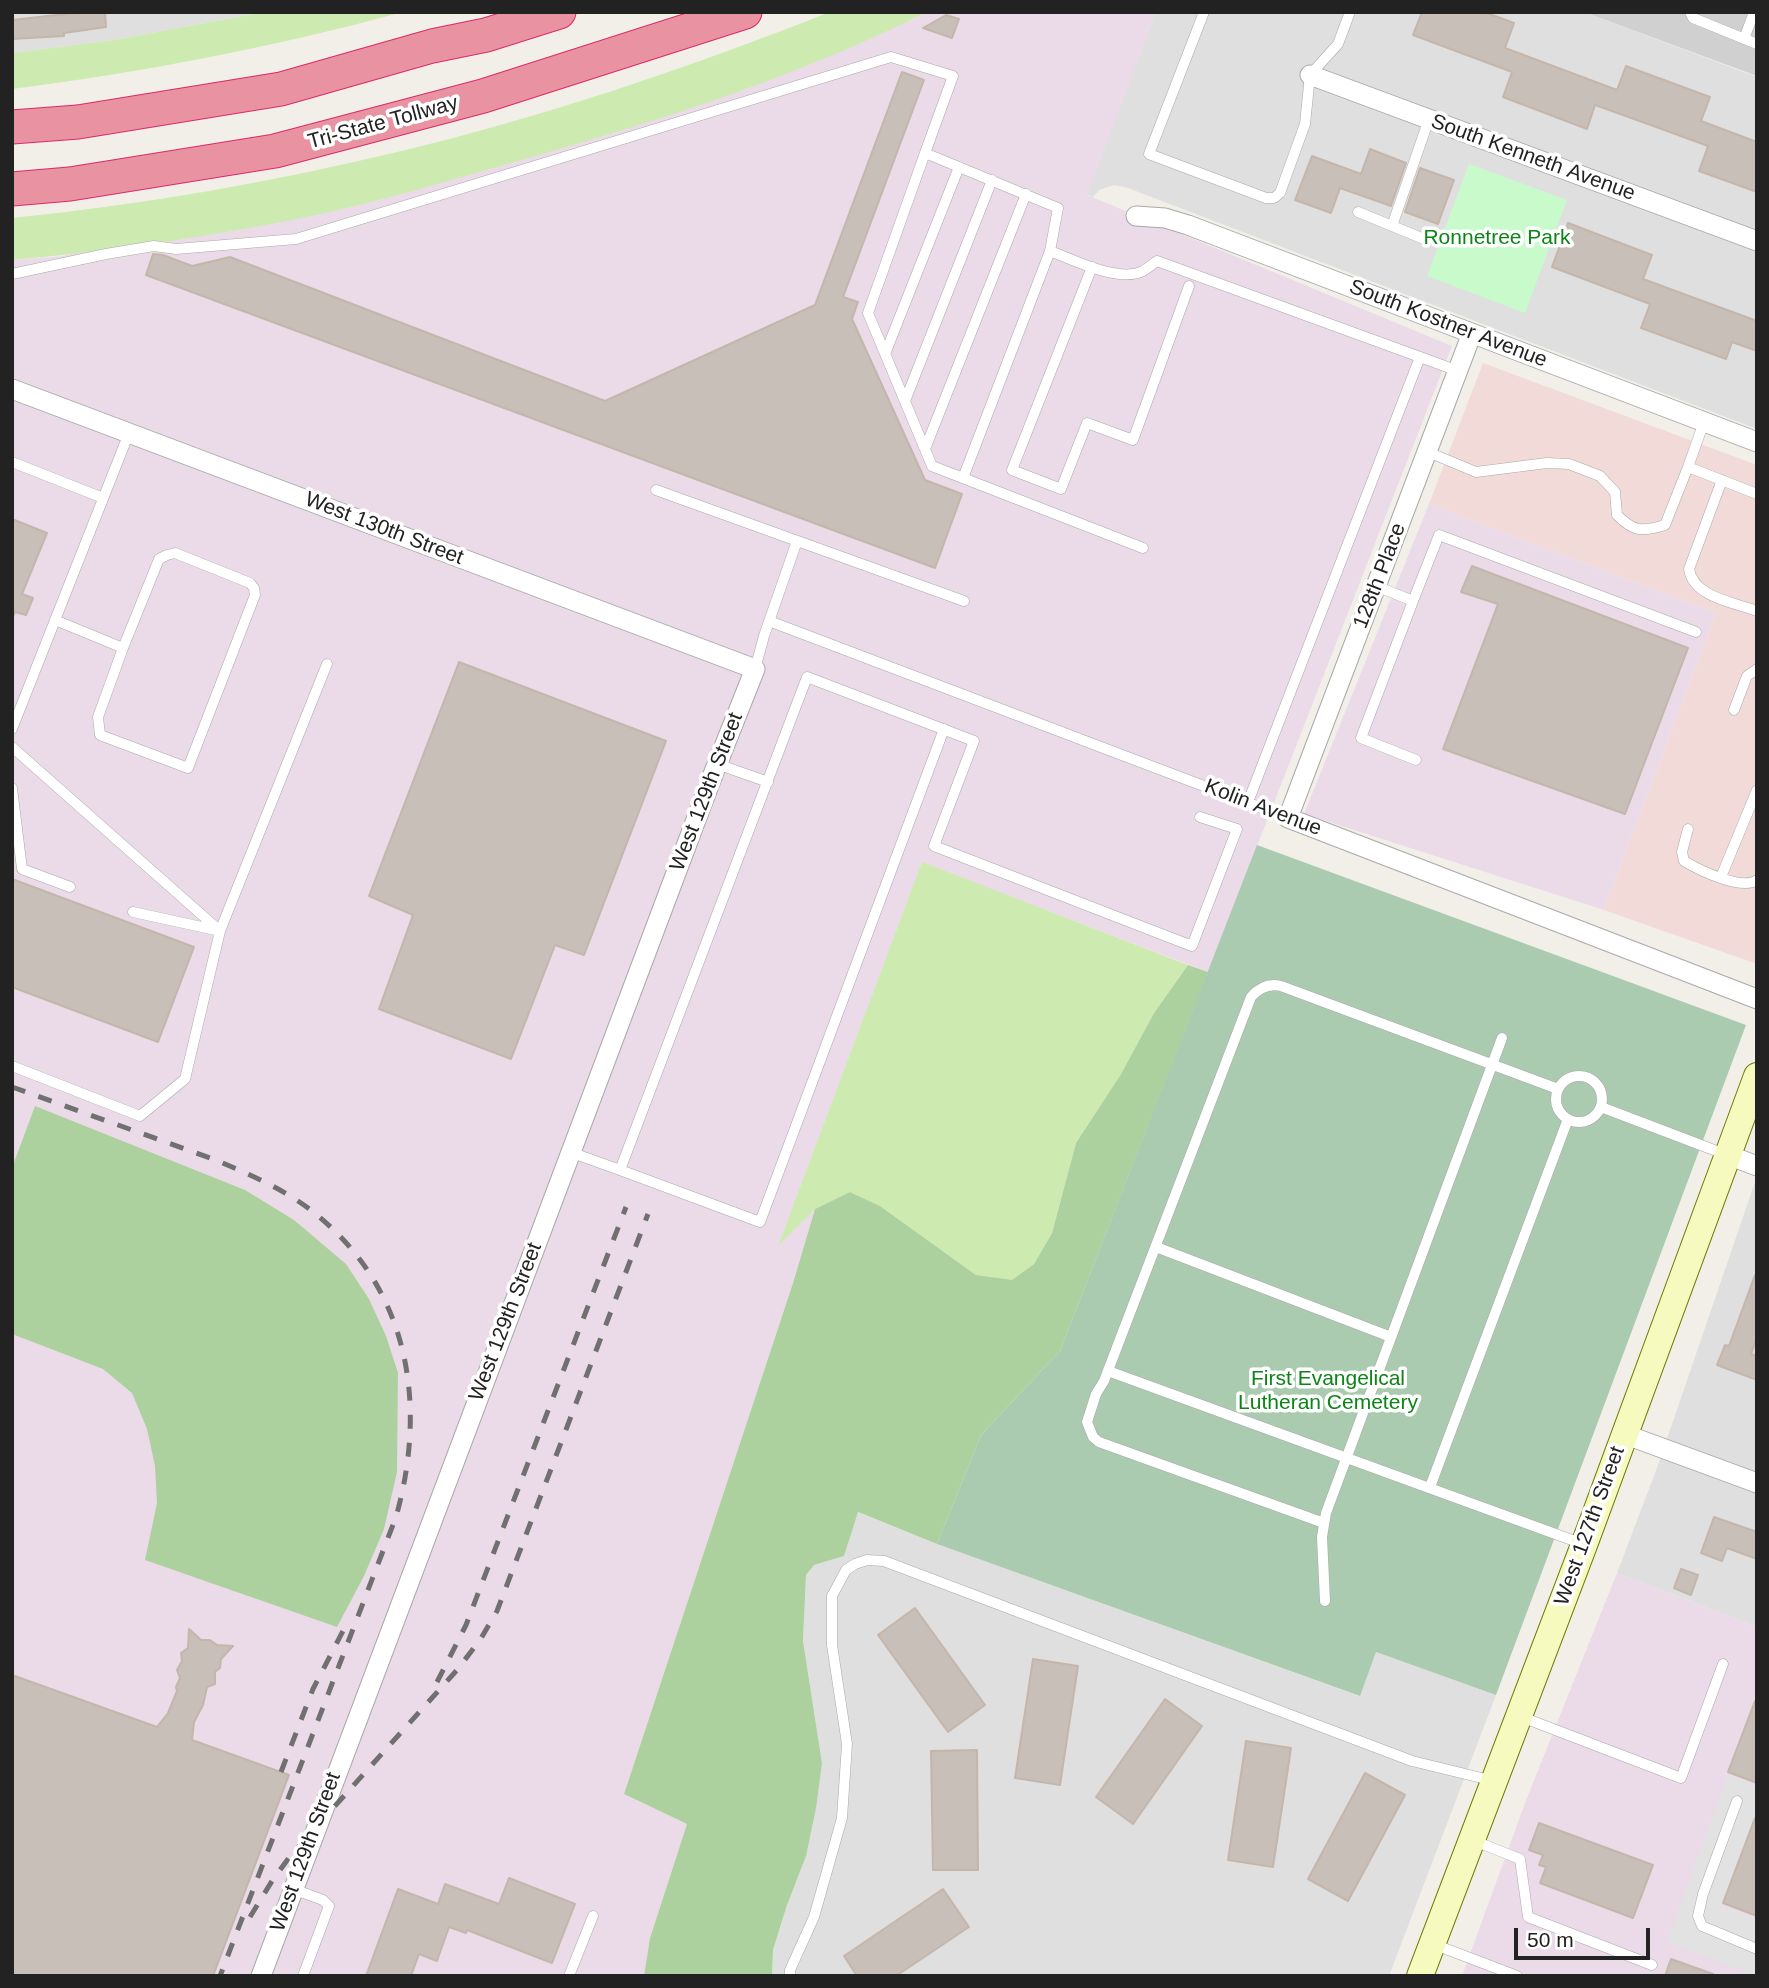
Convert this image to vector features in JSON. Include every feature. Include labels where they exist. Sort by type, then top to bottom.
[{"type":"highway","points":[[432,46],[513,12]]},
{"type":"highway","points":[[12,127],[78,122],[281,89],[432,46],[486,35],[558,12]]},
{"type":"highway","name":"Tri-State Tollway","points":[[12,189],[70,184],[275,151],[483,96],[745,12]]},
{"type":"main road","name":"West 127th Street","points":[[1420,1976],[1584,1545],[1757,1076]]},
{"type":"street","name":"South Kenneth Avenue","points":[[1310,75],[1757,241]]},
{"type":"street","name":"South Kostner Avenue","points":[[1136,216],[1165,218],[1188,225],[1757,442]]},
{"type":"street","name":"128th Place","points":[[1288,818],[1472,333]]},
{"type":"street","name":"West 130th Street","points":[[12,389],[755,669]]},
{"type":"street","name":"West 129th Street","points":[[261,1976],[570,1152],[755,669]]},
{"type":"street","name":"Kolin Avenue","points":[[1288,818],[1757,999]]},
{"type":"street","points":[[1728,1155],[1757,1166]]},
{"type":"street","points":[[1624,1434],[1757,1483]]},
{"type":"lane","points":[[1204,12],[1149,154],[1266,198],[1274,198],[1280,193],[1305,124],[1310,75],[1338,44],[1350,12]]},
{"type":"lane","points":[[1690,12],[1693,18],[1757,44]]},
{"type":"lane","points":[[1744,39],[1754,12]]},
{"type":"lane","points":[[12,274],[154,246],[176,249],[296,239],[891,57],[953,76],[868,313],[932,466],[1143,548]]},
{"type":"lane","points":[[1392,226],[1429,119]]},
{"type":"lane","points":[[925,153],[1058,208],[1050,251],[963,478]]},
{"type":"lane","points":[[885,354],[959,167]]},
{"type":"lane","points":[[905,401],[992,180]]},
{"type":"lane","points":[[925,449],[1026,194]]},
{"type":"lane","points":[[1358,212],[1424,239]]},
{"type":"lane","points":[[1050,251],[1104,271],[1132,274],[1157,261],[1458,371]]},
{"type":"lane","points":[[1092,267],[1012,470],[1061,489],[1087,423],[1133,440],[1189,286]]},
{"type":"lane","points":[[1248,802],[1420,357]]},
{"type":"lane","points":[[1427,452],[1476,472],[1547,463],[1569,464],[1600,476],[1615,492],[1617,514],[1630,527],[1649,530],[1665,525],[1704,422]]},
{"type":"lane","points":[[12,729],[129,433]]},
{"type":"lane","points":[[12,462],[103,498]]},
{"type":"lane","points":[[1688,467],[1757,494]]},
{"type":"lane","points":[[1722,480],[1689,569],[1691,579],[1700,590],[1757,611]]},
{"type":"lane","points":[[656,490],[964,601]]},
{"type":"lane","points":[[1416,760],[1361,738],[1440,535],[1696,632]]},
{"type":"lane","points":[[755,669],[797,541]]},
{"type":"lane","points":[[175,553],[250,583],[254,588],[255,595],[188,768],[100,735],[99,717],[123,648],[159,559],[167,555],[175,553]]},
{"type":"lane","points":[[1377,586],[1413,601]]},
{"type":"lane","points":[[55,620],[123,648]]},
{"type":"lane","name":"Kolin Avenue","points":[[769,621],[1288,818]]},
{"type":"lane","points":[[12,1066],[140,1116],[186,1079],[220,931],[327,664]]},
{"type":"lane","points":[[1734,710],[1747,676],[1757,669]]},
{"type":"lane","points":[[620,1170],[807,677],[974,741],[934,846],[1192,946],[1237,829],[1200,817]]},
{"type":"lane","points":[[570,1152],[760,1222],[944,729]]},
{"type":"lane","points":[[12,747],[220,931]]},
{"type":"lane","points":[[717,764],[768,782]]},
{"type":"lane","points":[[12,788],[22,869],[70,887]]},
{"type":"lane","points":[[1721,877],[1757,790]]},
{"type":"lane","points":[[1688,830],[1682,852],[1684,861],[1693,867],[1743,884],[1750,885],[1757,880]]},
{"type":"lane","points":[[133,912],[220,931]]},
{"type":"lane","points":[[1324,1524],[1099,1442],[1093,1437],[1087,1422],[1251,997],[1258,990],[1275,984],[1558,1089]]},
{"type":"lane","points":[[1325,1601],[1322,1560],[1324,1524],[1346,1457],[1502,1038]]},
{"type":"lane","points":[[1575,1076],[1591,1079],[1600,1091],[1601,1107],[1598,1113],[1586,1121],[1568,1119],[1562,1115],[1556,1102],[1558,1089],[1565,1080],[1575,1076]]},
{"type":"lane","points":[[1601,1107],[1728,1155]]},
{"type":"lane","points":[[1430,1487],[1568,1119]]},
{"type":"lane","points":[[1156,1247],[1391,1337]]},
{"type":"lane","points":[[1108,1371],[1584,1545]]},
{"type":"lane","points":[[790,1976],[790,1970],[814,1917],[842,1818],[847,1744],[832,1645],[832,1596],[846,1570],[867,1560],[884,1561],[1412,1761],[1494,1781]]},
{"type":"lane","points":[[1519,1716],[1681,1778],[1723,1664]]},
{"type":"lane","points":[[1737,1801],[1703,1894],[1698,1916],[1702,1926],[1757,1949]]},
{"type":"lane","points":[[1472,1840],[1520,1859],[1528,1917],[1651,1965]]},
{"type":"lane","points":[[293,1889],[323,1900],[329,1906],[303,1976]]},
{"type":"lane","points":[[569,1976],[593,1916]]},
{"type":"lane","points":[[1432,1944],[1517,1976]]},
{"type":"shaded area","points":[[12,12],[264,12],[114,40],[12,53]]},
{"type":"shaded area","points":[[927,12],[1156,12],[1087,195],[1452,346],[1208,972],[922,863],[779,1244],[815,1209],[624,1794],[687,1824],[650,1938],[644,1976],[12,1976],[12,260],[63,256],[909,21]]},
{"type":"shaded area","points":[[1156,12],[1584,12],[1757,77],[1757,429],[1128,188],[1114,185],[1099,190],[1093,197],[1086,194]]},
{"type":"shaded area","points":[[1584,12],[1757,12],[1757,76]]},
{"type":"shaded area","points":[[1483,363],[1757,465],[1757,964],[1604,910],[1716,613],[1429,504]]},
{"type":"shaded area","points":[[1429,504],[1716,613],[1604,910],[1304,814]]},
{"type":"shaded area","points":[[1757,1176],[1757,1627],[1617,1573],[1657,1468]]},
{"type":"shaded area","points":[[857,1512],[937,1544],[1359,1696],[1376,1652],[1496,1695],[1389,1976],[772,1976],[773,1950],[787,1905],[822,1763],[803,1641],[806,1575],[813,1565],[844,1556]]},
{"type":"shaded area","points":[[1617,1573],[1757,1627],[1757,1976],[1462,1976],[1525,1803]]},
{"type":"shaded area","points":[[1728,1774],[1757,1785],[1757,1812],[1721,1905],[1757,1919],[1757,1976],[1667,1942]]},
{"type":"green space","points":[[264,12],[403,12],[209,57],[12,89],[12,53],[114,40]]},
{"type":"green space","points":[[830,12],[927,12],[829,56],[729,95],[576,144],[398,195],[283,222],[206,235],[12,260],[12,218],[108,207],[251,183],[346,164],[448,139],[614,90],[723,53]]},
{"type":"green space","name":"Ronnetree Park","points":[[1469,164],[1567,200],[1525,313],[1427,276]]},
{"type":"green space","name":"First Evangelical Lutheran Cemetery","points":[[1257,845],[1746,1025],[1496,1695],[1376,1652],[1360,1696],[937,1544],[981,1435],[1060,1351]]},
{"type":"green space","points":[[922,862],[1188,965],[1154,1013],[1121,1074],[1076,1143],[1052,1233],[1034,1264],[1012,1281],[976,1275],[880,1206],[850,1192],[815,1209],[778,1246]]},
{"type":"green space","points":[[1188,965],[1208,972],[1060,1351],[981,1435],[937,1544],[858,1512],[844,1556],[814,1565],[806,1575],[803,1641],[822,1763],[806,1856],[773,1950],[772,1976],[644,1976],[650,1938],[687,1824],[624,1794],[815,1209],[850,1192],[880,1206],[976,1275],[1012,1280],[1034,1264],[1052,1233],[1076,1143],[1121,1074],[1154,1013]]},
{"type":"green space","points":[[35,1106],[245,1190],[294,1220],[346,1264],[369,1299],[386,1336],[398,1373],[397,1472],[384,1529],[364,1576],[337,1627],[145,1560],[157,1503],[155,1466],[147,1429],[132,1393],[103,1369],[12,1334],[12,1168]]},
{"type":"building","points":[[105,12],[106,27],[64,33],[64,36],[12,39],[12,20]]},
{"type":"building","points":[[1422,12],[1484,12],[1514,23],[1505,48],[1617,90],[1626,66],[1710,97],[1701,121],[1757,142],[1757,192],[1699,171],[1708,146],[1595,105],[1587,129],[1503,97],[1512,72],[1413,35]]},
{"type":"building","points":[[946,15],[959,19],[952,38],[923,28]]},
{"type":"building","points":[[902,72],[924,80],[843,297],[858,302],[852,319],[925,480],[962,494],[935,568],[146,275],[153,254],[192,266],[230,257],[605,401],[815,305]]},
{"type":"building","points":[[1370,149],[1406,163],[1391,206],[1340,188],[1331,213],[1295,200],[1312,156],[1361,174]]},
{"type":"building","points":[[1420,168],[1454,180],[1438,224],[1405,212]]},
{"type":"building","points":[[1568,223],[1652,255],[1643,279],[1757,321],[1757,351],[1732,342],[1726,359],[1641,328],[1650,304],[1552,267]]},
{"type":"building","points":[[12,519],[47,533],[22,594],[33,598],[26,615],[15,612],[13,617]]},
{"type":"building","points":[[1472,566],[1688,648],[1625,814],[1443,749],[1498,604],[1461,592]]},
{"type":"building","points":[[459,662],[666,741],[584,955],[555,945],[511,1059],[379,1009],[413,915],[369,896]]},
{"type":"building","points":[[12,879],[194,947],[158,1042],[12,987]]},
{"type":"building","points":[[1755,1275],[1757,1338],[1751,1354],[1757,1356],[1757,1380],[1717,1365],[1725,1345],[1729,1346]]},
{"type":"building","points":[[1714,1517],[1757,1532],[1757,1559],[1727,1548],[1722,1561],[1701,1553]]},
{"type":"building","points":[[1681,1569],[1698,1575],[1691,1595],[1674,1588]]},
{"type":"building","points":[[915,1608],[985,1705],[948,1732],[878,1635]]},
{"type":"building","points":[[189,1629],[201,1640],[233,1646],[221,1659],[220,1668],[215,1672],[215,1684],[207,1687],[203,1705],[194,1722],[192,1740],[289,1775],[213,1976],[12,1976],[12,1675],[157,1727],[168,1713],[177,1691],[180,1678],[177,1670],[182,1661],[181,1653],[188,1648]]},
{"type":"building","points":[[1033,1659],[1078,1666],[1060,1785],[1015,1778]]},
{"type":"building","points":[[1165,1699],[1202,1726],[1133,1824],[1096,1797]]},
{"type":"building","points":[[1757,1701],[1757,1783],[1728,1772]]},
{"type":"building","points":[[1246,1741],[1291,1748],[1273,1867],[1228,1860]]},
{"type":"building","points":[[977,1750],[978,1870],[933,1870],[931,1751]]},
{"type":"building","points":[[1365,1773],[1405,1795],[1348,1901],[1308,1879]]},
{"type":"building","points":[[1757,1818],[1757,1916],[1723,1903]]},
{"type":"building","points":[[1539,1823],[1653,1865],[1633,1918],[1540,1883],[1546,1867],[1539,1865],[1543,1855],[1529,1850]]},
{"type":"building","points":[[509,1878],[575,1904],[552,1963],[467,1930],[466,1933],[449,1927],[437,1961],[419,1954],[411,1976],[366,1976],[398,1889],[438,1904],[445,1884],[499,1904]]},
{"type":"building","points":[[943,1889],[969,1927],[896,1976],[857,1976],[844,1956]]},
{"type":"building","points":[[1671,1959],[1713,1974],[1713,1976],[1665,1976]]},
{"type":"railway","points":[[12,1087],[213,1159],[264,1182],[301,1203],[345,1241],[371,1275],[390,1311],[402,1350],[409,1390],[410,1432],[406,1474],[396,1517],[220,1976]]},
{"type":"railway","points":[[437,1682],[466,1625],[626,1207]]},
{"type":"railway","points":[[250,1917],[291,1855],[457,1670],[480,1640],[497,1611],[648,1214]]},
{"type":"railway","points":[[281,1772],[313,1689],[344,1629]]}]
